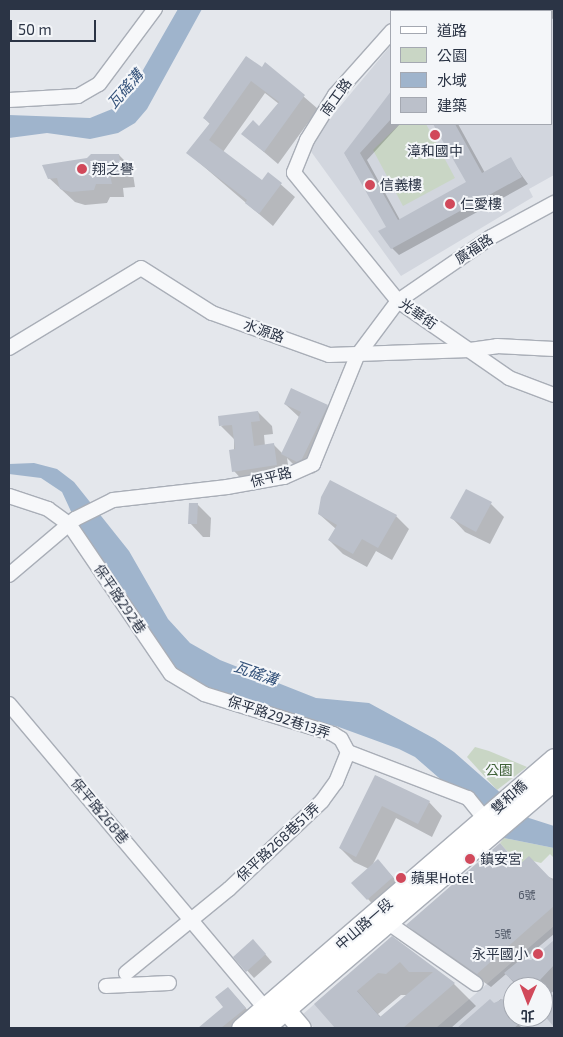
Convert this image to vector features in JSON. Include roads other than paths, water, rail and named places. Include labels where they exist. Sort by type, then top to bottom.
[{"type":"street","points":[[9,100],[78,96],[99,84],[155,9]]},
{"type":"street","name":"南工路","points":[[294,173],[307,140],[336,95],[390,33]]},
{"type":"street","name":"光華街","points":[[294,173],[398,301],[510,378],[554,395]]},
{"type":"street","name":"廣福路","points":[[398,301],[491,237],[554,203]]},
{"type":"street","name":"水源路","points":[[9,348],[141,268],[212,313],[329,355],[357,356],[470,350],[497,346],[554,349]]},
{"type":"street","name":"保平路","points":[[72,521],[106,503],[284,477],[313,464],[357,356],[398,301]]},
{"type":"street","points":[[9,496],[48,509],[72,521],[9,575]]},
{"type":"street","name":"保平路292巷","points":[[72,521],[171,674]]},
{"type":"street","name":"保平路292巷13弄","points":[[171,674],[204,694],[320,728],[341,739],[348,752],[468,798],[491,824]]},
{"type":"street","name":"保平路268巷","points":[[9,704],[190,919],[268,1022]]},
{"type":"street","name":"保平路268巷51弄","points":[[126,973],[229,889],[322,801],[336,782],[348,752]]},
{"type":"street","name":"雙和橋","points":[[491,824],[542,782],[554,758]]},
{"type":"street","name":"中山路一段","points":[[241,1028],[268,1022],[286,1010],[387,922],[491,824]]},
{"type":"street","name":"中山路一段","points":[[268,1022],[491,824]]},
{"type":"street","points":[[387,922],[476,984]]},
{"type":"street","points":[[106,986],[169,984]]},
{"type":"street","points":[[286,1010],[301,1028]]},
{"type":"water","points":[[178,9],[202,9],[147,109],[135,123],[118,133],[90,139],[47,133],[9,138],[9,115],[90,118],[117,107],[131,91]]},
{"type":"water","points":[[34,463],[57,469],[74,482],[129,551],[168,619],[190,643],[220,660],[316,698],[369,703],[435,739],[454,752],[529,818],[554,826],[554,848],[504,838],[415,757],[399,749],[336,726],[313,724],[183,678],[164,660],[82,535],[62,492],[41,478],[9,474],[9,464]]},
{"type":"place","name":"漳和國中","points":[[435,135]]},
{"type":"place","name":"翔之譽","points":[[82,169]]},
{"type":"place","name":"信義樓","points":[[370,185]]},
{"type":"place","name":"仁愛樓","points":[[450,204]]},
{"type":"place","name":"鎮安宮","points":[[470,859]]},
{"type":"place","name":"蘋果Hotel","points":[[401,878]]},
{"type":"place","name":"永平國小","points":[[538,954]]},
{"type":"water label","name":"瓦磘溝","points":[[125,89]]},
{"type":"water label","name":"瓦磘溝","points":[[256,673]]},
{"type":"park label","name":"公園","points":[[499,770]]}]
